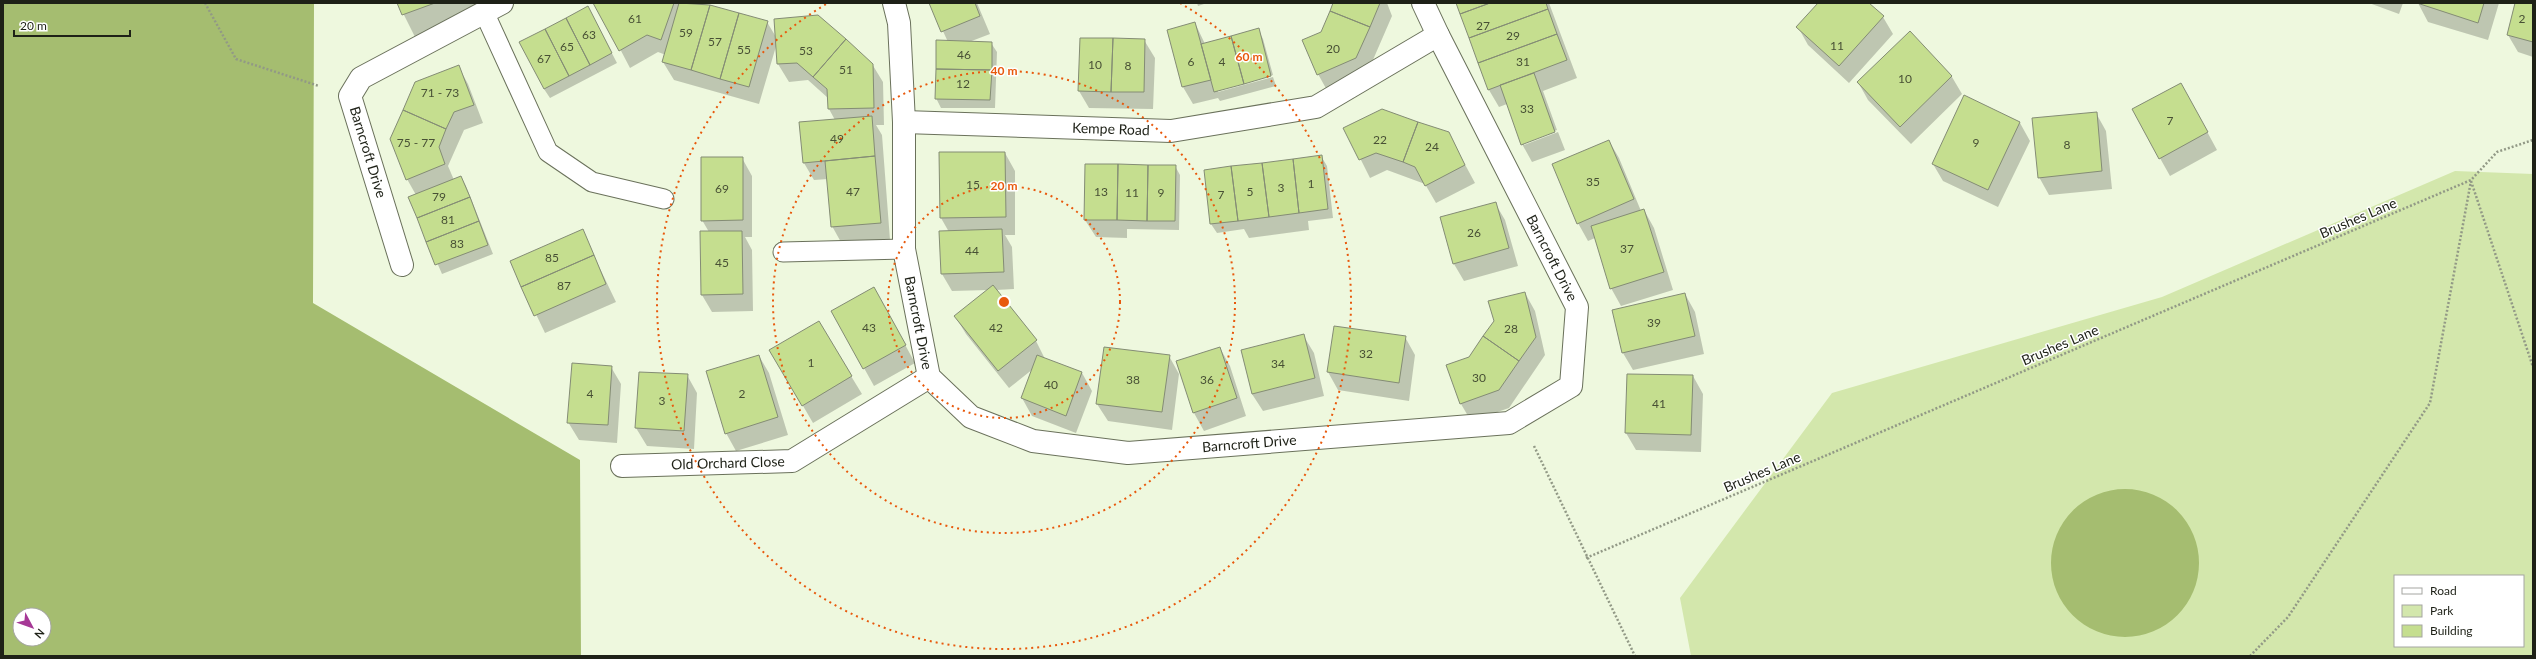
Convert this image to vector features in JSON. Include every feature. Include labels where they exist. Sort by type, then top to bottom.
[{"type":"street","name":"Barncroft Drive","points":[[894,3],[899,23],[904,122],[904,249],[929,377],[971,417],[1033,442],[1128,453],[1509,424],[1571,386],[1577,307],[1423,3]]},
{"type":"street","name":"Barncroft Drive","points":[[402,266],[350,96],[362,78],[493,8]]},
{"type":"street","name":"Kempe Road","points":[[904,122],[1171,131],[1316,107],[1438,35]]},
{"type":"street","name":"Old Orchard Close","points":[[622,466],[792,461],[929,377]]},
{"type":"lane","points":[[493,8],[548,152],[592,182],[664,199]]},
{"type":"lane","points":[[783,252],[904,249]]},
{"type":"path","points":[[205,3],[236,59],[350,96]]},
{"type":"path","name":"Brushes Lane","points":[[1586,558],[2471,180],[2497,152],[2533,140]]},
{"type":"path","points":[[2471,180],[2533,367]]},
{"type":"path","points":[[2250,656],[2288,617],[2430,403],[2471,180]]},
{"type":"path","points":[[1520,416],[1586,558],[1635,656]]},
{"type":"green space","points":[[3,3],[314,3],[313,303],[580,460],[581,656],[3,656]]},
{"type":"green space","points":[[2455,171],[2533,174],[2533,656],[1691,656],[1680,598],[1832,393],[2162,297]]},
{"type":"green space","points":[[2125,489],[2146,492],[2160,498],[2172,506],[2182,516],[2190,528],[2196,542],[2199,563],[2196,584],[2190,598],[2182,610],[2172,620],[2160,628],[2146,634],[2125,637],[2104,634],[2090,628],[2078,620],[2068,610],[2060,598],[2054,584],[2051,563],[2054,542],[2060,528],[2068,516],[2078,506],[2090,498],[2104,492]]},
{"type":"building","points":[[397,3],[435,3],[402,15]]},
{"type":"building","points":[[593,3],[674,3],[661,40],[647,35],[619,51]]},
{"type":"building","points":[[679,3],[710,5],[691,70],[662,62]]},
{"type":"building","points":[[929,3],[975,3],[980,16],[941,32]]},
{"type":"building","points":[[1333,3],[1380,3],[1370,27],[1330,11]]},
{"type":"building","points":[[1456,3],[1490,3],[1460,14]]},
{"type":"building","points":[[1490,3],[1546,3],[1548,9],[1469,38],[1460,14]]},
{"type":"building","points":[[1818,3],[1869,3],[1884,16],[1839,66],[1796,27]]},
{"type":"building","points":[[2417,3],[2484,3],[2478,23]]},
{"type":"building","points":[[2515,3],[2533,3],[2533,42],[2507,35]]},
{"type":"building","points":[[710,5],[739,13],[720,79],[691,70]]},
{"type":"building","points":[[588,6],[612,53],[590,65],[566,18]]},
{"type":"building","points":[[1548,9],[1557,34],[1478,63],[1469,38]]},
{"type":"building","points":[[1330,11],[1370,27],[1356,58],[1317,75],[1302,40],[1321,32]]},
{"type":"building","points":[[739,13],[768,21],[749,87],[720,79]]},
{"type":"building","points":[[818,15],[846,39],[813,77],[797,63],[777,64],[774,19]]},
{"type":"building","points":[[566,18],[590,65],[569,76],[545,29]]},
{"type":"building","points":[[1195,22],[1211,80],[1182,87],[1167,30]]},
{"type":"building","points":[[1259,28],[1271,76],[1244,84],[1231,36]]},
{"type":"building","points":[[545,29],[569,76],[544,89],[519,42]]},
{"type":"building","points":[[1910,31],[1952,76],[1900,127],[1857,82]]},
{"type":"building","points":[[1557,34],[1567,60],[1488,90],[1478,63]]},
{"type":"building","points":[[1231,36],[1244,84],[1214,92],[1201,44]]},
{"type":"building","points":[[1080,38],[1113,38],[1111,92],[1078,91]]},
{"type":"building","points":[[1113,38],[1145,39],[1144,92],[1111,92]]},
{"type":"building","points":[[846,39],[873,64],[874,108],[828,109],[827,89],[813,77]]},
{"type":"building","points":[[936,40],[992,42],[992,70],[936,69]]},
{"type":"building","points":[[459,65],[474,105],[454,112],[446,129],[403,110],[415,82]]},
{"type":"building","points":[[936,69],[992,70],[990,100],[935,99]]},
{"type":"building","points":[[1534,73],[1555,132],[1521,145],[1500,85]]},
{"type":"building","points":[[2181,83],[2208,132],[2159,159],[2132,109]]},
{"type":"building","points":[[1964,95],[2020,122],[1988,190],[1932,164]]},
{"type":"building","points":[[1382,109],[1418,122],[1403,162],[1376,153],[1359,160],[1343,128]]},
{"type":"building","points":[[403,110],[446,129],[439,147],[445,164],[406,180],[390,139]]},
{"type":"building","points":[[2097,112],[2102,171],[2038,178],[2032,118]]},
{"type":"building","points":[[872,116],[875,156],[803,163],[799,122]]},
{"type":"building","points":[[1418,122],[1449,132],[1465,165],[1425,186],[1415,167],[1403,162]]},
{"type":"building","points":[[1609,140],[1634,199],[1577,224],[1552,164]]},
{"type":"building","points":[[939,152],[1005,152],[1006,217],[940,218]]},
{"type":"building","points":[[1322,155],[1328,209],[1299,213],[1293,159]]},
{"type":"building","points":[[875,156],[881,223],[831,227],[825,161]]},
{"type":"building","points":[[701,157],[743,157],[743,220],[701,221]]},
{"type":"building","points":[[1293,159],[1299,213],[1269,217],[1262,163]]},
{"type":"building","points":[[1262,163],[1269,217],[1238,221],[1231,166]]},
{"type":"building","points":[[1085,164],[1118,164],[1117,220],[1084,220]]},
{"type":"building","points":[[1118,164],[1148,165],[1147,221],[1117,220]]},
{"type":"building","points":[[1148,165],[1176,165],[1175,221],[1147,221]]},
{"type":"building","points":[[1231,166],[1238,221],[1210,224],[1204,170]]},
{"type":"building","points":[[461,176],[470,197],[417,218],[408,197]]},
{"type":"building","points":[[470,197],[479,221],[426,242],[417,218]]},
{"type":"building","points":[[1496,202],[1509,248],[1453,264],[1440,217]]},
{"type":"building","points":[[1644,209],[1664,272],[1610,289],[1591,226]]},
{"type":"building","points":[[479,221],[488,245],[435,265],[426,242]]},
{"type":"building","points":[[583,229],[594,255],[521,287],[510,261]]},
{"type":"building","points":[[1002,229],[1004,272],[941,274],[939,231]]},
{"type":"building","points":[[700,231],[742,231],[743,294],[701,295]]},
{"type":"building","points":[[594,255],[606,284],[534,316],[521,287]]},
{"type":"building","points":[[993,285],[1037,340],[998,371],[954,316]]},
{"type":"building","points":[[874,287],[906,345],[863,369],[831,311]]},
{"type":"building","points":[[1525,292],[1536,337],[1519,361],[1483,336],[1494,321],[1488,301]]},
{"type":"building","points":[[1685,293],[1695,336],[1622,353],[1612,310]]},
{"type":"building","points":[[819,321],[852,376],[802,406],[769,350]]},
{"type":"building","points":[[1334,326],[1406,336],[1399,383],[1327,372]]},
{"type":"building","points":[[1304,334],[1315,378],[1252,394],[1241,350]]},
{"type":"building","points":[[1483,336],[1519,361],[1499,390],[1460,404],[1446,365],[1469,357]]},
{"type":"building","points":[[1104,347],[1170,355],[1162,412],[1096,404]]},
{"type":"building","points":[[1220,347],[1237,398],[1193,413],[1176,361]]},
{"type":"building","points":[[759,355],[778,417],[725,434],[706,371]]},
{"type":"building","points":[[1037,355],[1082,372],[1066,416],[1021,398]]},
{"type":"building","points":[[572,363],[612,366],[608,425],[567,423]]},
{"type":"building","points":[[639,372],[688,374],[684,431],[635,428]]},
{"type":"building","points":[[1627,374],[1693,375],[1691,435],[1625,433]]}]
